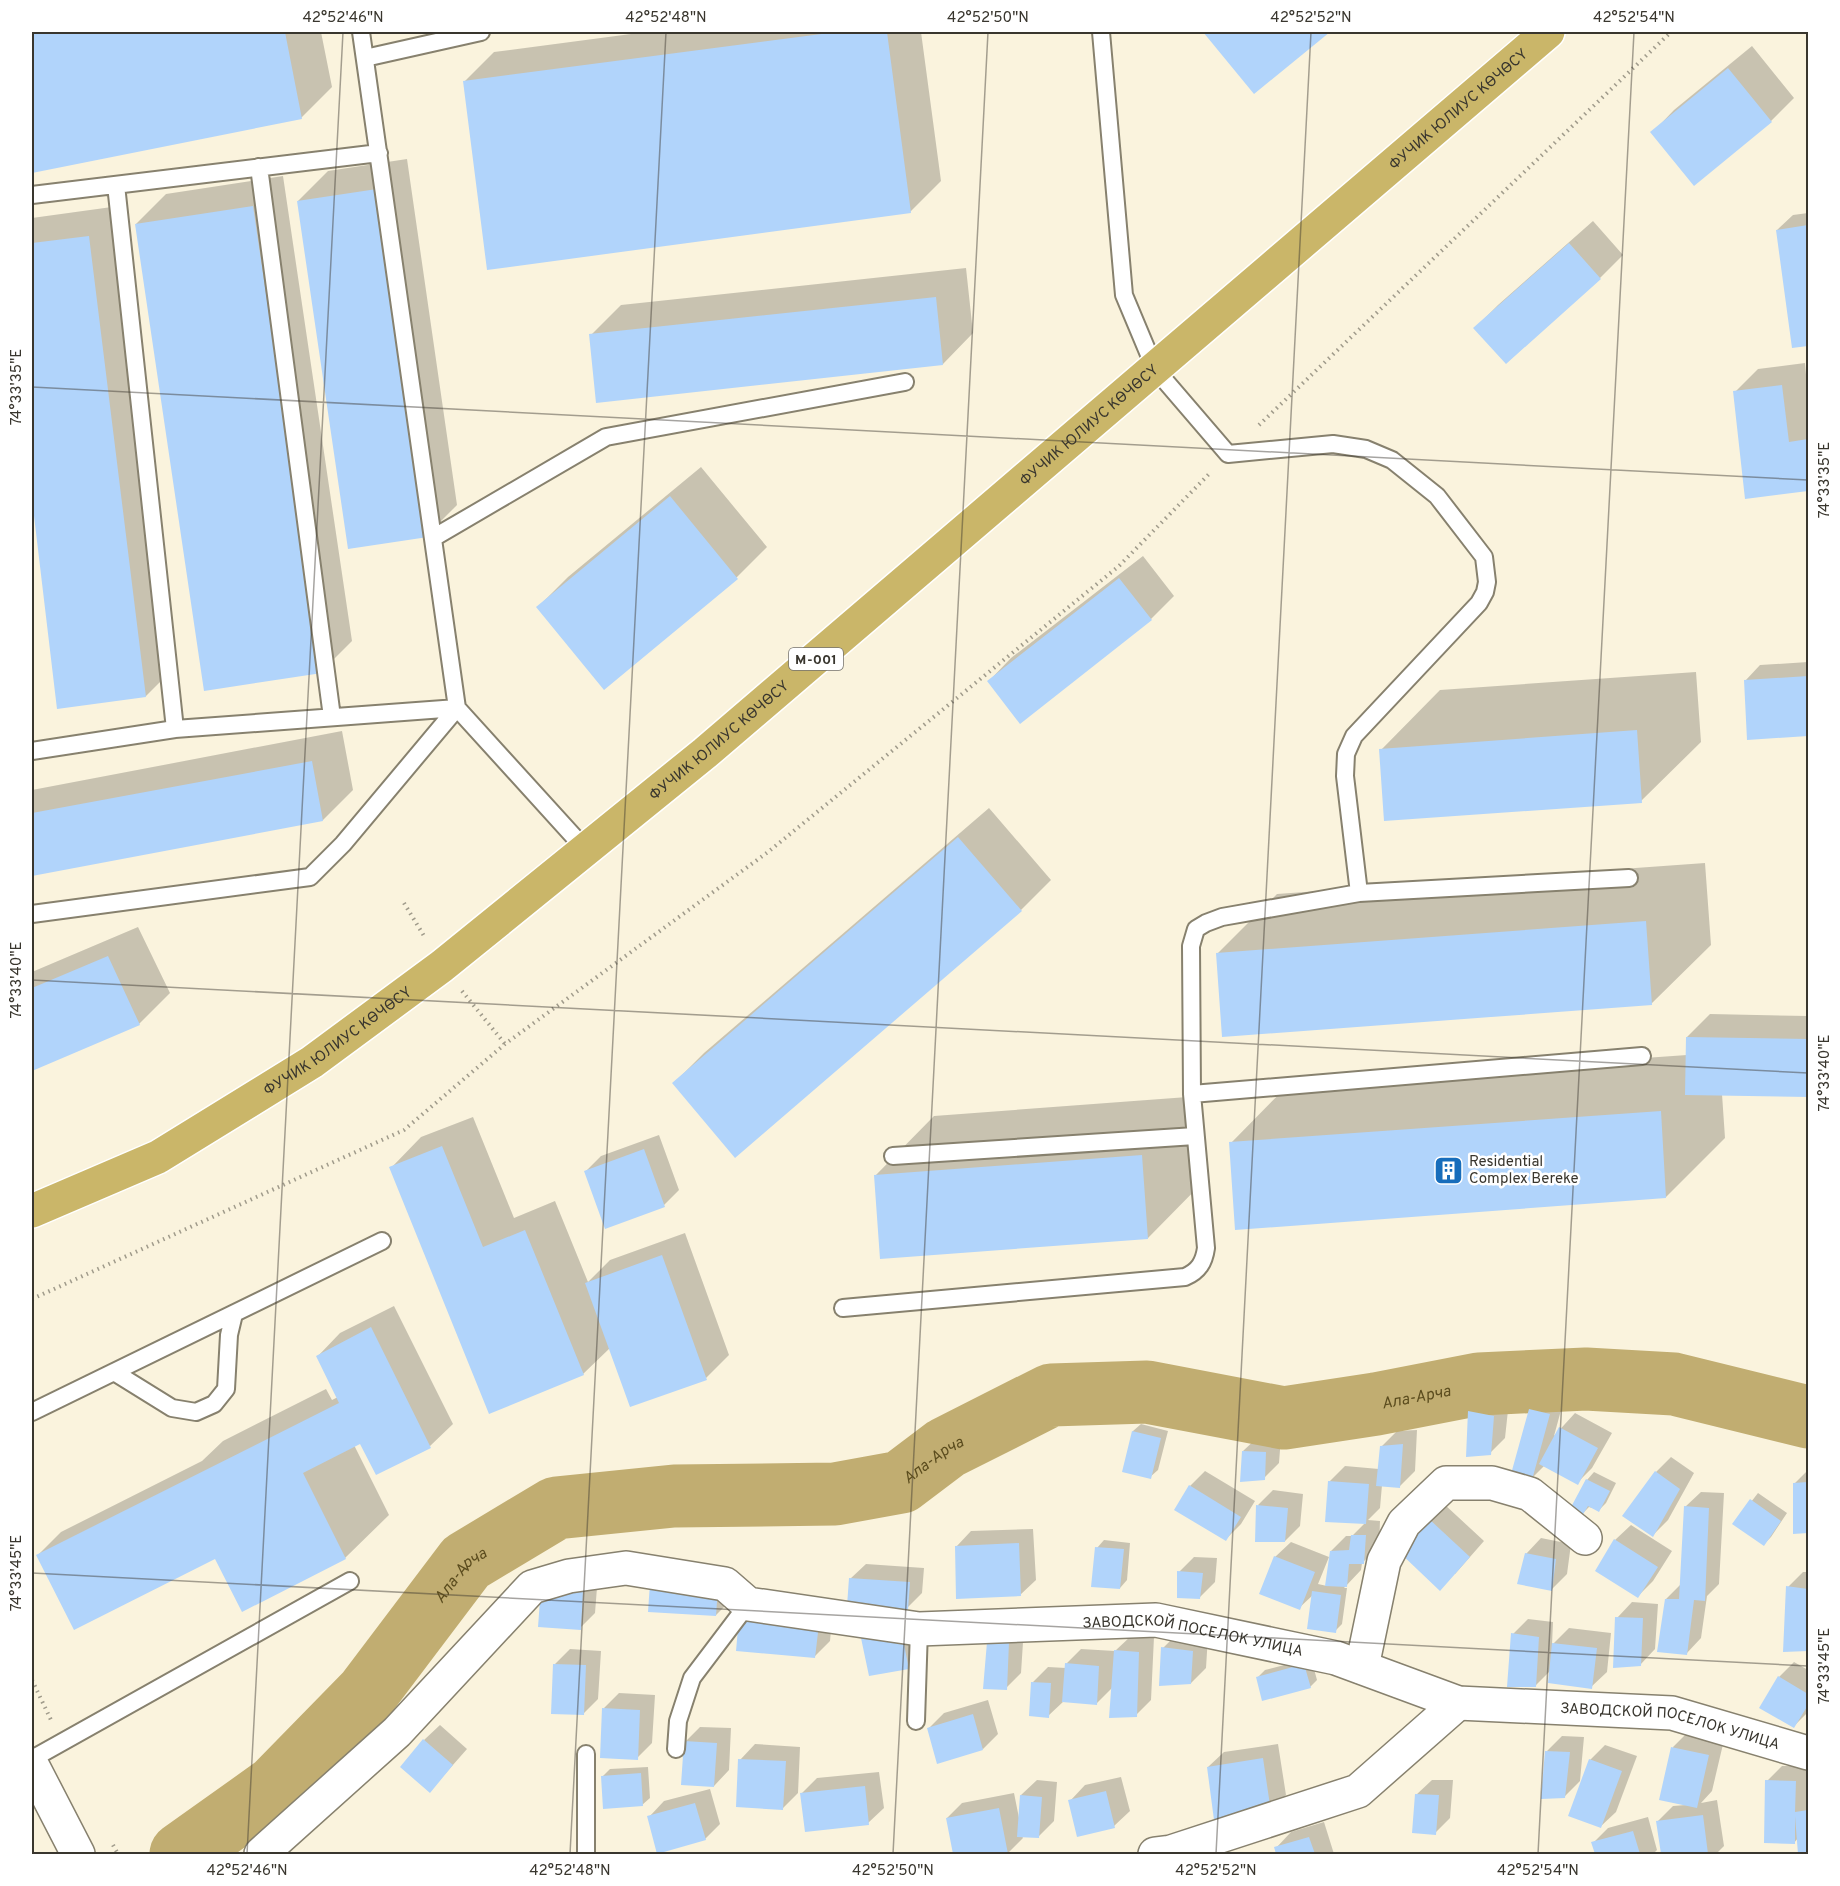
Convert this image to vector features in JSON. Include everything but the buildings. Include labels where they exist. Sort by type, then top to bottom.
[{"type":"main road","name":"ФУЧИК ЮЛИУС КӨЧӨСҮ","points":[[32,1211],[158,1157],[312,1062],[442,966],[705,753],[1548,32]]},
{"type":"street","points":[[1362,1667],[1384,1561],[1404,1523],[1446,1483],[1492,1483],[1530,1494],[1585,1538]]},
{"type":"street","points":[[261,1854],[397,1732],[532,1587],[569,1576],[626,1568],[725,1584],[748,1604]]},
{"type":"street","name":"ЗАВОДСКОЙ ПОСЕЛОК УЛИЦА","points":[[748,1604],[919,1629],[1156,1620],[1336,1658],[1458,1703],[1672,1713],[1809,1754]]},
{"type":"street","points":[[1155,1854],[1172,1852],[1358,1791],[1458,1703]]},
{"type":"street","points":[[32,1765],[78,1854]]},
{"type":"lane","points":[[362,32],[457,708],[586,850]]},
{"type":"lane","points":[[365,58],[481,32]]},
{"type":"lane","points":[[1101,32],[1124,295],[1155,369],[1228,454],[1333,444],[1366,449],[1392,460],[1437,496],[1484,557],[1487,582],[1479,603],[1354,736],[1346,754],[1345,777],[1359,893]]},
{"type":"lane","points":[[32,195],[379,153]]},
{"type":"lane","points":[[260,167],[332,717]]},
{"type":"lane","points":[[116,185],[175,729]]},
{"type":"lane","points":[[433,538],[606,437],[905,382]]},
{"type":"lane","points":[[32,751],[175,729],[457,708]]},
{"type":"lane","points":[[32,914],[310,877],[343,844],[457,708]]},
{"type":"lane","points":[[843,1308],[1185,1276],[1195,1272],[1202,1264],[1206,1248],[1194,1136],[1191,946],[1196,929],[1206,923],[1222,917],[1359,893],[1629,878]]},
{"type":"lane","points":[[1192,1094],[1642,1056]]},
{"type":"lane","points":[[892,1156],[1194,1136]]},
{"type":"lane","points":[[32,1412],[382,1241]]},
{"type":"lane","points":[[114,1372],[172,1408],[196,1412],[214,1404],[226,1389],[229,1335],[234,1314]]},
{"type":"lane","points":[[32,1759],[350,1581]]},
{"type":"lane","points":[[676,1749],[678,1721],[692,1678],[748,1604]]},
{"type":"lane","points":[[916,1721],[919,1629]]},
{"type":"lane","points":[[586,1754],[586,1854]]},
{"type":"path","points":[[32,1299],[404,1130],[505,1044],[768,852],[1119,566],[1228,454],[1671,32]]},
{"type":"waterway","name":"Ала-Арча","points":[[181,1854],[275,1787],[367,1693],[466,1562],[556,1508],[674,1496],[835,1494],[901,1482],[946,1448],[1051,1395],[1147,1392],[1284,1418],[1376,1404],[1479,1384],[1586,1379],[1674,1384],[1808,1417]]},
{"type":"place","name":"Residential Complex Bereke","points":[[1448,1170]]}]
